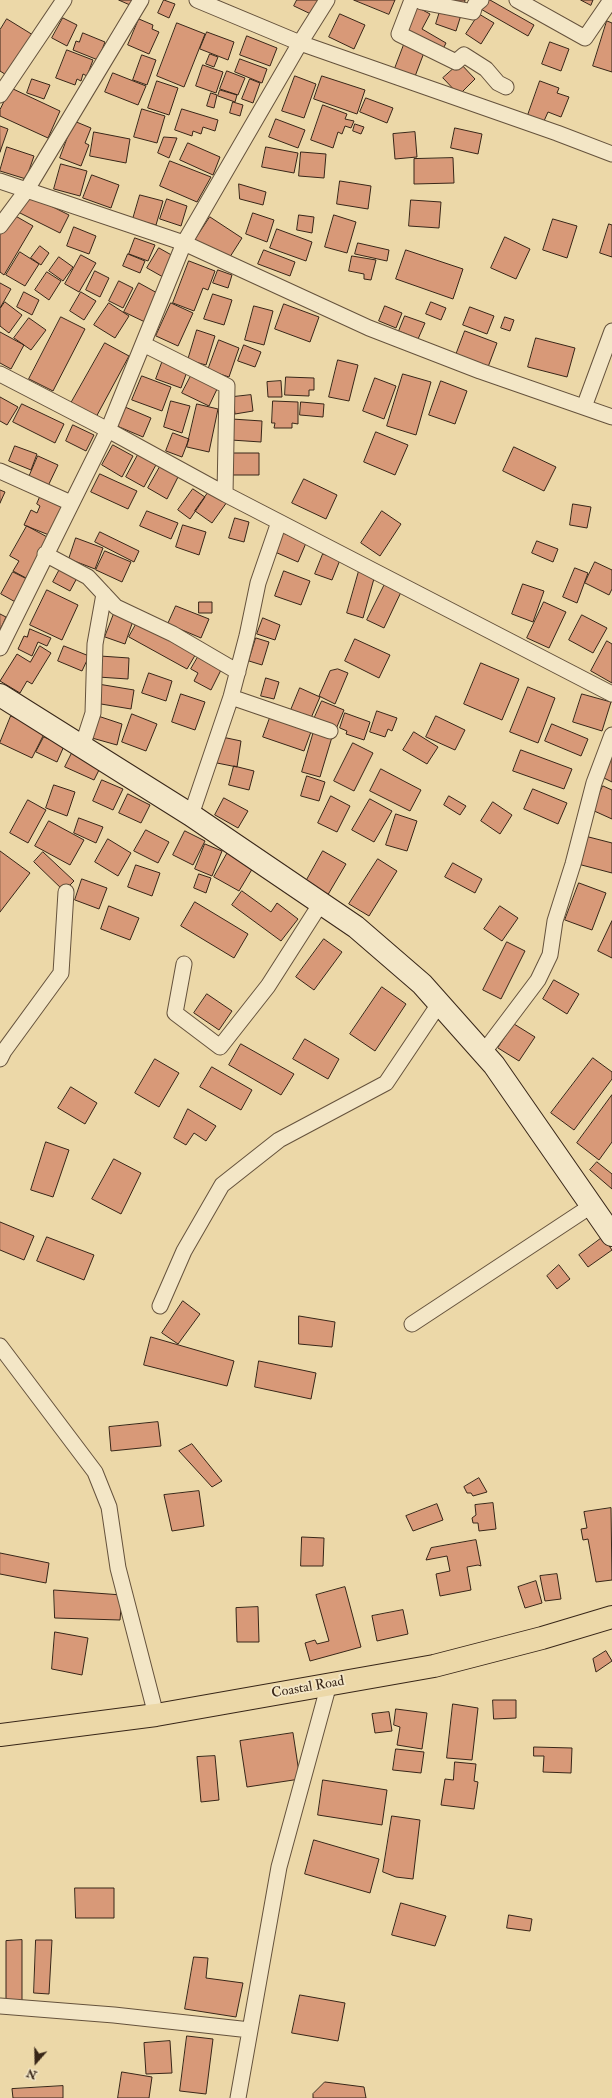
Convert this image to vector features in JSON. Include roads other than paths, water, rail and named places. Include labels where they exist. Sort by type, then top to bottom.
[{"type":"main road","name":"Coastal Road","points":[[0,1735],[156,1715],[434,1666],[542,1638],[612,1617]]},
{"type":"street","points":[[0,95],[64,0]]},
{"type":"street","points":[[0,226],[26,191],[141,0]]},
{"type":"street","points":[[197,0],[300,43],[557,133],[612,154]]},
{"type":"street","points":[[0,648],[45,554],[108,430],[184,243],[300,43],[327,0]]},
{"type":"street","points":[[412,0],[399,34],[456,62],[464,55],[486,69],[498,83],[506,87]]},
{"type":"street","points":[[419,0],[422,2],[473,12],[476,5],[481,0]]},
{"type":"street","points":[[517,0],[585,38],[611,0]]},
{"type":"street","points":[[0,181],[184,243],[368,328],[480,371],[612,417]]},
{"type":"street","points":[[584,407],[612,330]]},
{"type":"street","points":[[143,344],[227,386],[225,494]]},
{"type":"street","points":[[0,374],[108,430],[225,494],[612,694]]},
{"type":"street","points":[[0,471],[71,503]]},
{"type":"street","points":[[191,815],[231,696],[238,672],[258,583],[279,522]]},
{"type":"street","points":[[45,554],[88,577],[116,607],[173,634],[238,672]]},
{"type":"street","points":[[82,747],[93,713],[95,644],[104,594]]},
{"type":"street","points":[[0,695],[191,815],[321,903],[356,927],[422,984],[494,1065],[591,1206],[609,1225]]},
{"type":"street","points":[[231,696],[330,730]]},
{"type":"street","points":[[483,1053],[538,980],[550,955],[555,921],[573,864],[594,783],[612,735]]},
{"type":"street","points":[[0,1059],[4,1050],[60,973],[66,892]]},
{"type":"street","points":[[184,964],[175,1013],[220,1047],[268,986],[321,903]]},
{"type":"street","points":[[160,1306],[184,1251],[222,1184],[279,1140],[386,1083],[439,1004]]},
{"type":"street","points":[[412,1324],[591,1206]]},
{"type":"street","points":[[0,1346],[95,1472],[109,1507],[118,1568],[156,1715]]},
{"type":"street","points":[[238,2098],[279,1867],[329,1684]]},
{"type":"street","points":[[0,2006],[114,2015],[250,2030]]}]
